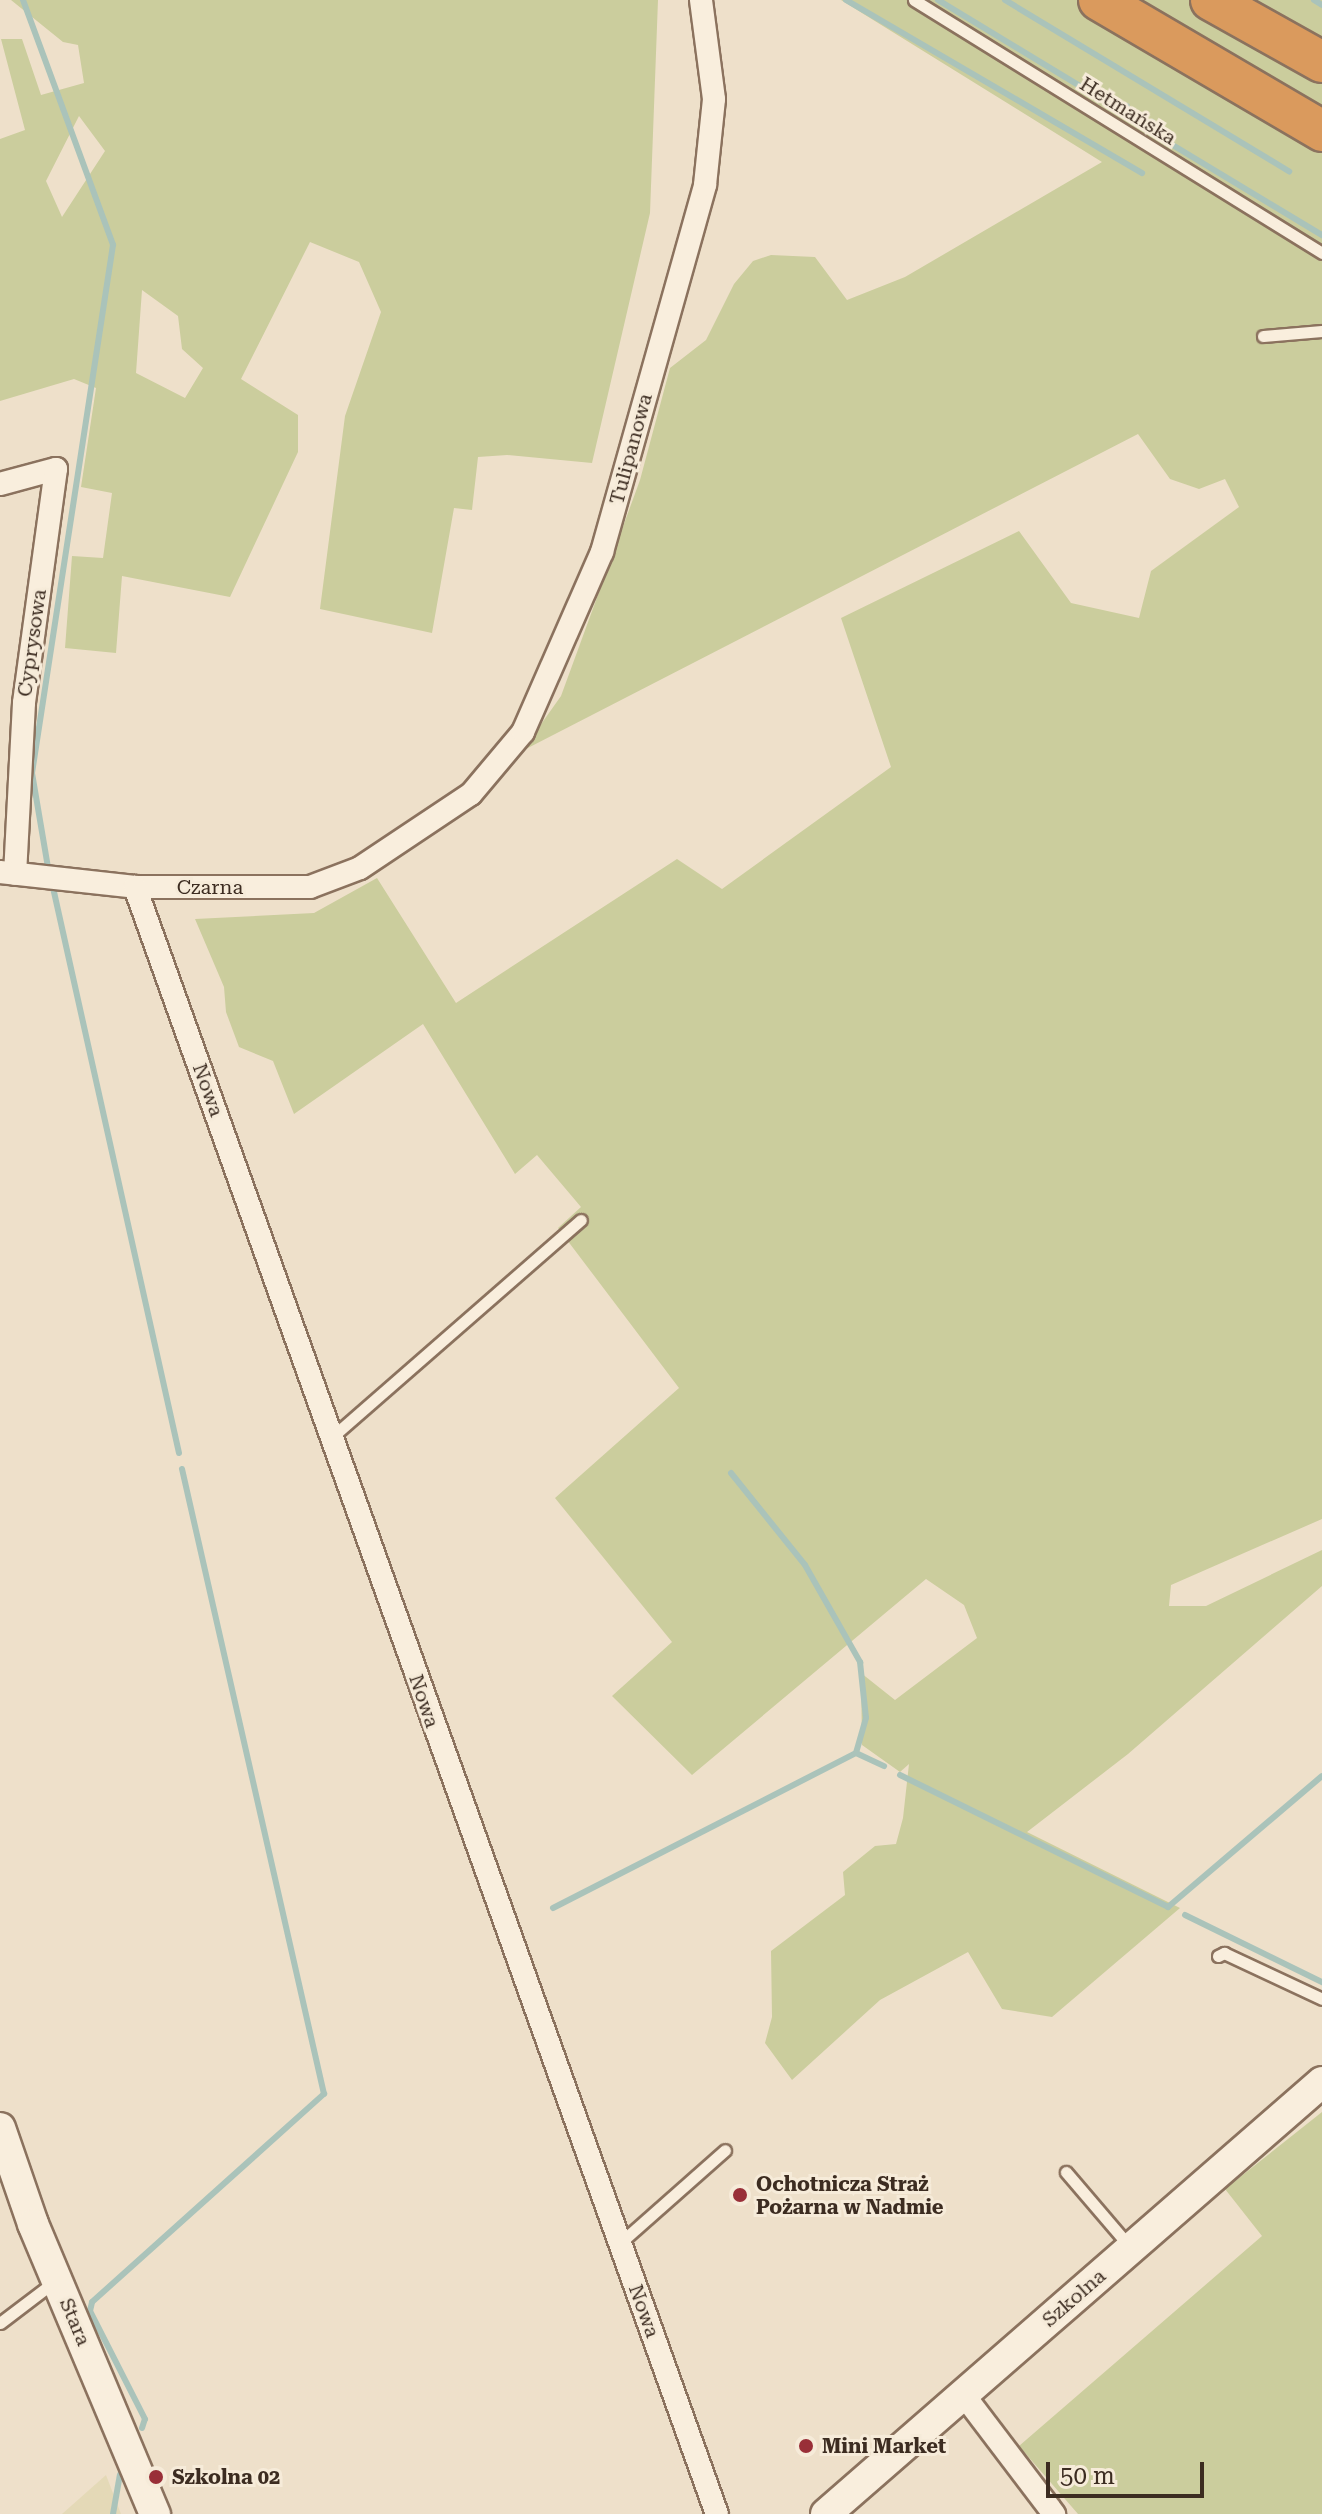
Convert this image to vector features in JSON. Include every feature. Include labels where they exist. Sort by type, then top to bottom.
[{"type":"highway","points":[[1099,0],[1322,131]]},
{"type":"highway","points":[[1211,0],[1322,62]]},
{"type":"street","name":"Tulipanowa","points":[[410,838],[471,794],[523,732],[602,552],[705,185],[714,99],[701,0]]},
{"type":"street","name":"Cyprysowa","points":[[0,484],[56,469],[24,703],[8,873]]},
{"type":"street","name":"Czarna","points":[[8,873],[135,887],[310,887],[360,868],[410,838]]},
{"type":"street","name":"Nowa","points":[[135,887],[717,2514]]},
{"type":"street","name":"Szkolna","points":[[826,2514],[1322,2082]]},
{"type":"street","name":"Stara","points":[[0,2128],[57,2279],[155,2514]]},
{"type":"street","points":[[963,2394],[1054,2514]]},
{"type":"lane","name":"Hetmańska","points":[[914,0],[1322,253]]},
{"type":"lane","points":[[1263,336],[1322,331]]},
{"type":"lane","points":[[332,1437],[581,1220]]},
{"type":"lane","points":[[1218,1956],[1224,1953],[1322,1999]]},
{"type":"lane","points":[[620,2243],[725,2150]]},
{"type":"lane","points":[[1066,2172],[1131,2248]]},
{"type":"lane","points":[[0,2323],[57,2279]]},
{"type":"shaded area","points":[[106,2475],[121,2514],[62,2514]]},
{"type":"green space","points":[[11,0],[658,0],[650,213],[592,463],[507,455],[478,457],[472,510],[454,508],[432,633],[320,609],[345,416],[381,312],[359,262],[310,242],[241,379],[298,415],[298,452],[230,597],[122,576],[116,653],[65,648],[72,556],[103,558],[112,493],[81,487],[96,388],[74,379],[0,401],[0,139],[25,130],[1,39],[22,39],[41,95],[84,83],[78,45],[63,42]],"holes":[[[79,116],[105,151],[62,217],[46,181]],[[142,290],[178,316],[182,349],[203,368],[185,398],[136,373]]]},
{"type":"green space","points":[[841,0],[1322,0],[1322,1519],[1171,1585],[1169,1606],[1206,1606],[1322,1550],[1322,1586],[1128,1754],[1027,1832],[1180,1908],[1052,2017],[1002,2009],[968,1952],[880,2000],[792,2080],[765,2043],[772,2017],[771,1951],[845,1895],[843,1872],[875,1846],[896,1844],[903,1818],[909,1764],[900,1772],[862,1745],[861,1673],[895,1700],[977,1638],[964,1605],[926,1579],[692,1775],[612,1696],[672,1642],[555,1498],[679,1388],[558,1228],[581,1207],[537,1155],[515,1174],[423,1024],[294,1114],[273,1061],[239,1047],[226,1012],[224,987],[195,919],[314,913],[377,878],[456,1003],[677,859],[722,889],[891,767],[841,618],[1019,531],[1071,603],[1139,618],[1151,571],[1239,507],[1225,479],[1199,489],[1170,479],[1138,434],[522,751],[561,696],[640,480],[670,368],[706,340],[734,284],[753,261],[771,255],[815,257],[847,300],[905,277],[1102,162]]},
{"type":"green space","points":[[1322,2112],[1322,2514],[1078,2514],[1019,2446],[1262,2236],[1225,2189]]},
{"type":"waterway","points":[[23,0],[113,245],[32,773],[49,873]]},
{"type":"waterway","points":[[846,0],[1142,173]]},
{"type":"waterway","points":[[938,0],[1108,103],[1127,106]]},
{"type":"waterway","points":[[1005,0],[1289,171]]},
{"type":"waterway","points":[[1314,0],[1322,5]]},
{"type":"waterway","points":[[1152,122],[1161,138],[1322,235]]},
{"type":"waterway","points":[[52,883],[179,1453]]},
{"type":"waterway","points":[[142,2428],[145,2419],[90,2311],[92,2302],[324,2094],[182,1469]]},
{"type":"waterway","points":[[731,1473],[805,1565],[860,1662],[866,1718],[856,1753]]},
{"type":"waterway","points":[[553,1908],[856,1753],[884,1766]]},
{"type":"waterway","points":[[900,1775],[1168,1907],[1322,1776]]},
{"type":"waterway","points":[[1185,1915],[1322,1982]]},
{"type":"waterway","points":[[113,2514],[120,2475]]},
{"type":"place","name":"Ochotnicza Straż Pożarna w Nadmie","points":[[740,2195]]},
{"type":"place","name":"Mini Market","points":[[806,2446]]},
{"type":"place","name":"Szkolna 02","points":[[156,2477]]}]
